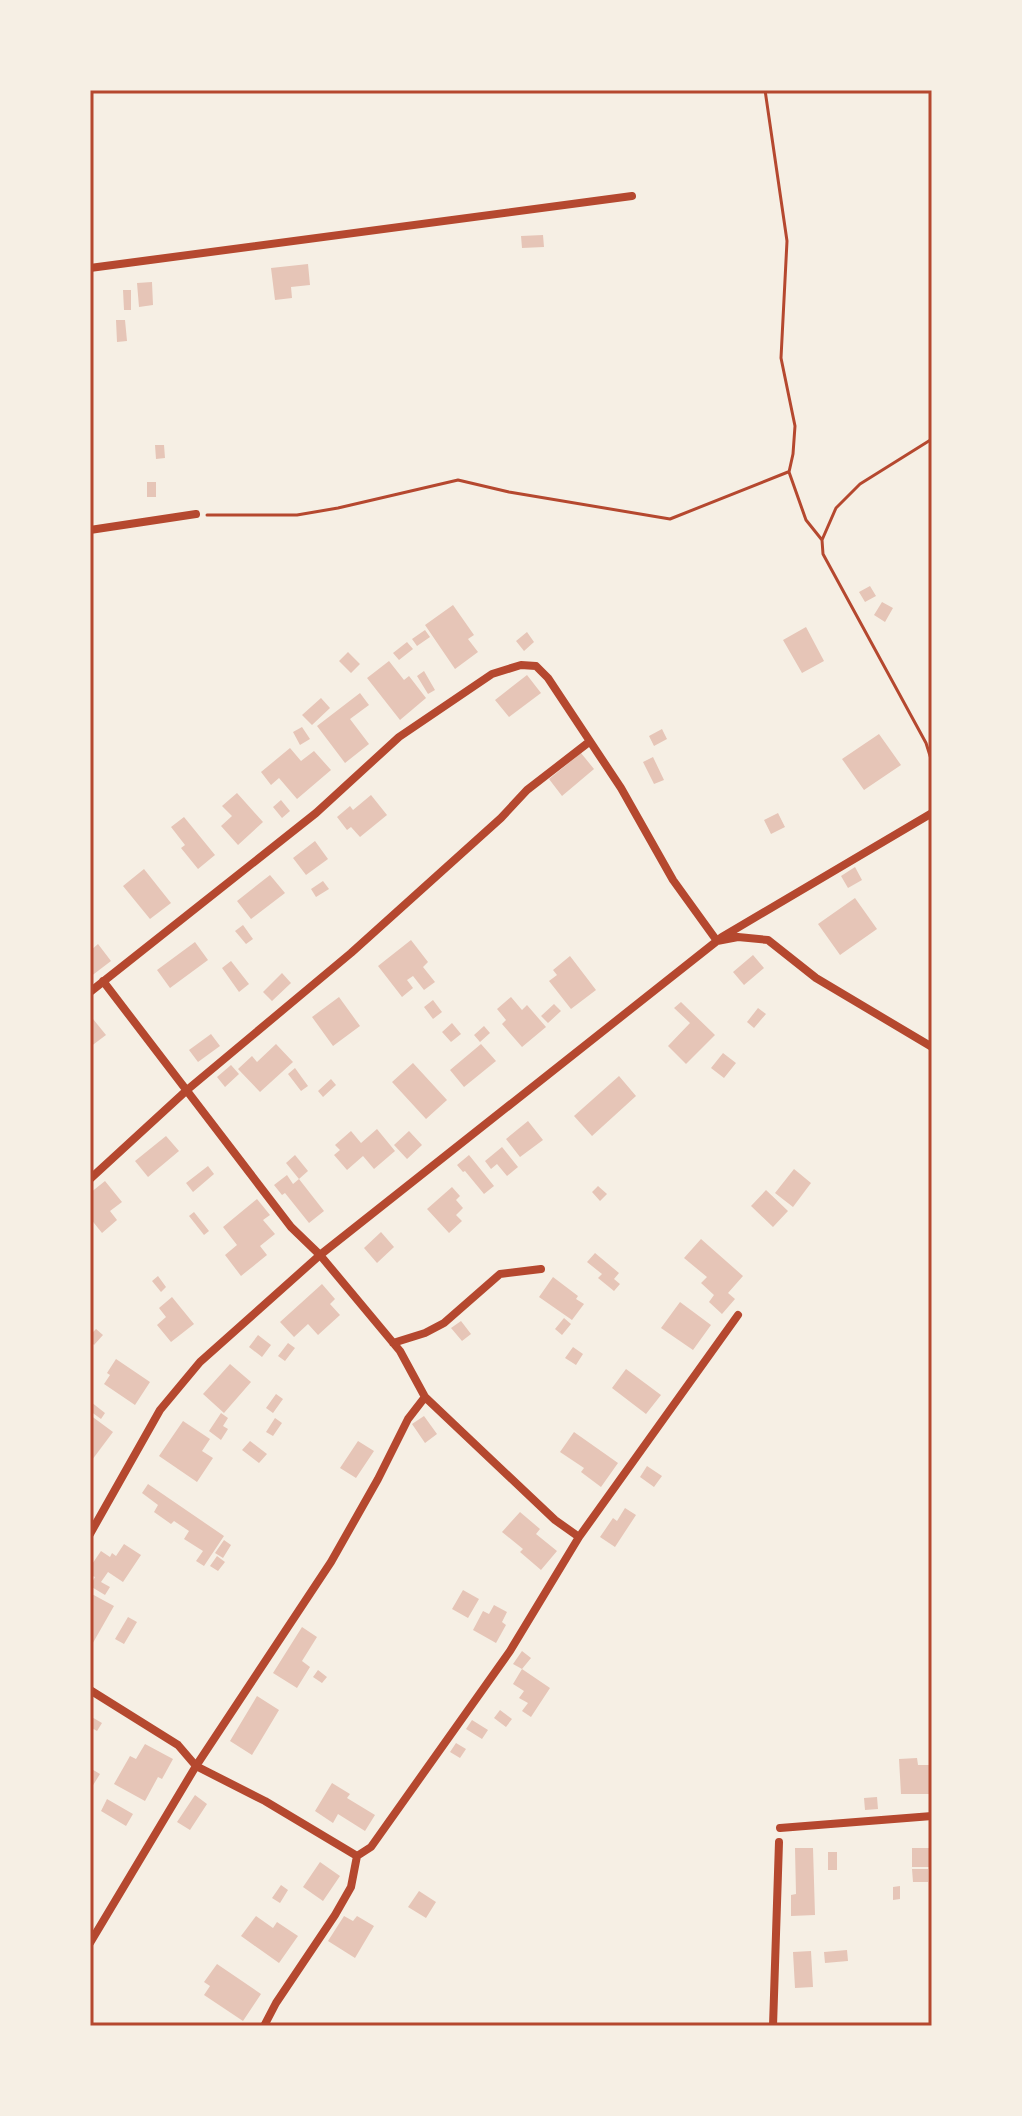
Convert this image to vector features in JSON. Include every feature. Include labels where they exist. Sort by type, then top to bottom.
[{"type":"street","points":[[90,268],[632,196]]},
{"type":"street","points":[[90,530],[196,514]]},
{"type":"street","points":[[90,992],[316,813],[399,737],[492,674],[521,665],[536,666],[548,678],[621,788],[673,880],[717,941]]},
{"type":"street","points":[[90,1179],[187,1090],[351,953],[501,818],[527,790],[589,742]]},
{"type":"street","points":[[90,1534],[160,1410],[200,1362],[320,1255],[717,941],[932,813]]},
{"type":"street","points":[[717,941],[738,937],[768,940],[816,978],[932,1047]]},
{"type":"street","points":[[103,981],[291,1227],[320,1255],[400,1351],[425,1397],[555,1520],[579,1537]]},
{"type":"street","points":[[393,1343],[444,1323],[500,1274],[541,1269]]},
{"type":"street","points":[[264,2026],[351,1887],[357,1856],[371,1847],[510,1651],[579,1537],[738,1315]]},
{"type":"street","points":[[90,1943],[196,1766],[331,1562],[408,1419],[425,1397]]},
{"type":"street","points":[[90,1690],[178,1745],[196,1766],[212,1776],[265,1801],[357,1856]]},
{"type":"street","points":[[780,1828],[932,1816]]},
{"type":"street","points":[[773,2026],[779,1842]]},
{"type":"path","points":[[765,90],[787,241],[781,358],[795,426],[789,472],[806,520],[822,540]]},
{"type":"path","points":[[932,439],[860,484],[836,508],[822,540],[823,554],[926,743],[932,762]]},
{"type":"path","points":[[196,514],[297,515],[458,480],[509,492],[670,519],[789,472]]},
{"type":"building","points":[[543,235],[544,247],[522,248],[521,236]]},
{"type":"building","points":[[308,264],[310,285],[291,287],[292,298],[275,300],[271,268]]},
{"type":"building","points":[[152,282],[153,305],[139,307],[137,283]]},
{"type":"building","points":[[123,290],[131,290],[131,310],[124,310]]},
{"type":"building","points":[[116,320],[125,320],[127,341],[117,342]]},
{"type":"building","points":[[155,445],[164,445],[165,458],[156,459]]},
{"type":"building","points":[[147,482],[156,482],[156,497],[147,497]]},
{"type":"building","points":[[870,586],[876,596],[865,602],[859,592]]},
{"type":"building","points":[[882,602],[893,608],[885,622],[874,615]]},
{"type":"building","points":[[453,605],[474,635],[468,639],[478,652],[455,669],[425,625]]},
{"type":"building","points":[[806,627],[824,661],[802,673],[783,640]]},
{"type":"building","points":[[425,630],[430,637],[417,646],[412,639]]},
{"type":"building","points":[[527,632],[534,642],[524,651],[516,641]]},
{"type":"building","points":[[407,642],[413,649],[399,660],[393,653]]},
{"type":"building","points":[[348,652],[360,664],[351,673],[339,661]]},
{"type":"building","points":[[389,661],[404,680],[409,676],[426,698],[400,720],[367,678]]},
{"type":"building","points":[[424,671],[435,690],[428,694],[417,676]]},
{"type":"building","points":[[527,675],[541,693],[509,717],[495,700]]},
{"type":"building","points":[[360,693],[369,705],[350,719],[369,744],[345,763],[317,726]]},
{"type":"building","points":[[321,698],[330,708],[312,725],[302,715]]},
{"type":"building","points":[[302,727],[310,739],[300,745],[293,732]]},
{"type":"building","points":[[662,729],[667,739],[654,746],[649,736]]},
{"type":"building","points":[[879,734],[901,765],[864,790],[842,759]]},
{"type":"building","points":[[290,748],[301,761],[314,751],[331,770],[297,799],[279,778],[271,785],[261,772]]},
{"type":"building","points":[[581,753],[594,769],[562,796],[549,779]]},
{"type":"building","points":[[653,757],[664,780],[654,784],[643,762]]},
{"type":"building","points":[[237,793],[263,822],[238,845],[221,826],[232,816],[222,806]]},
{"type":"building","points":[[371,795],[387,815],[360,837],[351,827],[347,830],[337,817],[350,806],[353,810]]},
{"type":"building","points":[[281,800],[290,811],[282,818],[273,807]]},
{"type":"building","points":[[778,813],[785,827],[771,834],[764,820]]},
{"type":"building","points":[[184,817],[215,855],[198,869],[181,848],[185,845],[171,827]]},
{"type":"building","points":[[315,841],[328,859],[306,875],[293,858]]},
{"type":"building","points":[[855,867],[862,880],[848,888],[841,876]]},
{"type":"building","points":[[144,869],[171,903],[150,919],[123,886]]},
{"type":"building","points":[[270,875],[285,893],[251,919],[237,901]]},
{"type":"building","points":[[323,881],[329,889],[316,897],[311,889]]},
{"type":"building","points":[[855,898],[877,929],[840,955],[818,924]]},
{"type":"building","points":[[243,925],[253,939],[246,944],[235,931]]},
{"type":"building","points":[[411,940],[428,962],[423,967],[435,982],[424,990],[413,976],[407,980],[413,988],[402,997],[378,966]]},
{"type":"building","points":[[195,942],[208,960],[170,988],[157,970]]},
{"type":"building","points":[[98,944],[111,961],[90,977],[90,951]]},
{"type":"building","points":[[753,955],[764,968],[744,985],[733,972]]},
{"type":"building","points":[[570,956],[596,990],[571,1009],[549,981],[557,975],[553,970]]},
{"type":"building","points":[[231,961],[249,984],[239,992],[222,968]]},
{"type":"building","points":[[282,973],[291,983],[272,1001],[263,992]]},
{"type":"building","points":[[339,997],[360,1026],[333,1046],[312,1017]]},
{"type":"building","points":[[511,997],[522,1010],[527,1005],[546,1027],[522,1047],[502,1024],[506,1020],[497,1009]]},
{"type":"building","points":[[433,1000],[442,1012],[433,1019],[424,1007]]},
{"type":"building","points":[[681,1002],[715,1035],[686,1064],[668,1046],[690,1023],[674,1008]]},
{"type":"building","points":[[554,1004],[561,1011],[548,1023],[541,1016]]},
{"type":"building","points":[[758,1008],[766,1014],[754,1028],[747,1022]]},
{"type":"building","points":[[93,1019],[106,1035],[90,1047],[90,1021]]},
{"type":"building","points":[[452,1023],[461,1034],[451,1042],[442,1032]]},
{"type":"building","points":[[484,1026],[490,1033],[480,1042],[474,1035]]},
{"type":"building","points":[[211,1034],[220,1046],[198,1062],[189,1050]]},
{"type":"building","points":[[276,1044],[293,1062],[260,1092],[238,1069],[252,1056],[257,1062]]},
{"type":"building","points":[[481,1044],[496,1061],[464,1087],[450,1070]]},
{"type":"building","points":[[723,1053],[736,1063],[724,1078],[711,1068]]},
{"type":"building","points":[[413,1063],[447,1100],[426,1119],[392,1082]]},
{"type":"building","points":[[231,1065],[239,1074],[225,1087],[217,1077]]},
{"type":"building","points":[[295,1068],[308,1086],[301,1091],[288,1074]]},
{"type":"building","points":[[619,1076],[636,1096],[592,1136],[574,1116]]},
{"type":"building","points":[[331,1079],[336,1085],[323,1097],[318,1091]]},
{"type":"building","points":[[528,1121],[543,1140],[520,1157],[506,1139]]},
{"type":"building","points":[[377,1129],[395,1151],[374,1169],[363,1156],[347,1170],[334,1155],[340,1150],[335,1145],[351,1131],[361,1143]]},
{"type":"building","points":[[409,1131],[422,1145],[407,1159],[394,1145]]},
{"type":"building","points":[[166,1136],[179,1151],[148,1177],[135,1161]]},
{"type":"building","points":[[502,1147],[518,1167],[507,1176],[497,1164],[491,1169],[485,1161]]},
{"type":"building","points":[[295,1155],[308,1171],[299,1179],[286,1163]]},
{"type":"building","points":[[469,1155],[494,1186],[484,1194],[457,1165]]},
{"type":"building","points":[[208,1166],[214,1174],[193,1192],[186,1183]]},
{"type":"building","points":[[794,1169],[811,1183],[793,1207],[775,1193]]},
{"type":"building","points":[[287,1175],[293,1184],[299,1179],[324,1211],[309,1223],[285,1193],[282,1195],[274,1185]]},
{"type":"building","points":[[105,1181],[122,1202],[110,1211],[117,1220],[102,1233],[90,1218],[90,1193]]},
{"type":"building","points":[[598,1186],[607,1194],[600,1201],[592,1192]]},
{"type":"building","points":[[452,1187],[460,1196],[456,1200],[463,1208],[456,1215],[462,1221],[449,1233],[427,1209]]},
{"type":"building","points":[[766,1190],[788,1211],[773,1227],[751,1206]]},
{"type":"building","points":[[257,1199],[270,1215],[263,1220],[275,1234],[260,1246],[267,1255],[241,1276],[225,1255],[237,1245],[223,1227]]},
{"type":"building","points":[[194,1212],[209,1231],[204,1235],[189,1216]]},
{"type":"building","points":[[381,1232],[394,1247],[377,1263],[364,1248]]},
{"type":"building","points":[[701,1239],[743,1276],[728,1293],[735,1299],[722,1314],[709,1302],[714,1295],[701,1283],[707,1277],[684,1258]]},
{"type":"building","points":[[595,1253],[619,1273],[614,1279],[620,1284],[614,1291],[598,1278],[602,1274],[587,1262]]},
{"type":"building","points":[[158,1276],[166,1287],[161,1292],[152,1281]]},
{"type":"building","points":[[553,1277],[584,1304],[572,1320],[539,1297]]},
{"type":"building","points":[[322,1284],[335,1299],[330,1304],[340,1315],[318,1335],[308,1324],[294,1337],[280,1322]]},
{"type":"building","points":[[172,1297],[194,1324],[171,1342],[157,1325],[166,1317],[159,1308]]},
{"type":"building","points":[[680,1302],[711,1325],[693,1350],[661,1328]]},
{"type":"building","points":[[564,1318],[571,1324],[562,1335],[555,1329]]},
{"type":"building","points":[[461,1321],[471,1334],[462,1341],[451,1328]]},
{"type":"building","points":[[96,1329],[103,1335],[94,1345],[90,1335]]},
{"type":"building","points":[[258,1335],[271,1345],[262,1357],[249,1347]]},
{"type":"building","points":[[288,1343],[295,1348],[285,1361],[278,1356]]},
{"type":"building","points":[[573,1347],[583,1354],[576,1365],[565,1358]]},
{"type":"building","points":[[116,1359],[150,1382],[135,1405],[104,1384]]},
{"type":"building","points":[[230,1364],[251,1382],[224,1413],[203,1394]]},
{"type":"building","points":[[626,1369],[661,1395],[646,1414],[612,1388]]},
{"type":"building","points":[[276,1394],[283,1399],[273,1413],[266,1408]]},
{"type":"building","points":[[91,1402],[105,1413],[101,1419],[90,1411]]},
{"type":"building","points":[[221,1413],[228,1418],[223,1426],[228,1429],[221,1440],[209,1431]]},
{"type":"building","points":[[90,1415],[113,1432],[92,1460],[90,1458]]},
{"type":"building","points":[[424,1416],[437,1434],[425,1443],[412,1424]]},
{"type":"building","points":[[275,1418],[282,1423],[273,1436],[266,1432]]},
{"type":"building","points":[[183,1421],[210,1439],[202,1451],[213,1458],[197,1482],[159,1456]]},
{"type":"building","points":[[574,1432],[618,1463],[601,1487],[581,1472],[584,1468],[560,1452]]},
{"type":"building","points":[[250,1441],[267,1454],[259,1463],[242,1450]]},
{"type":"building","points":[[358,1441],[374,1451],[356,1478],[340,1468]]},
{"type":"building","points":[[647,1466],[662,1476],[654,1487],[640,1477]]},
{"type":"building","points":[[148,1484],[224,1536],[204,1566],[196,1561],[203,1551],[184,1539],[189,1531],[174,1521],[171,1524],[154,1512],[158,1505],[142,1493]]},
{"type":"building","points":[[625,1508],[636,1515],[615,1547],[600,1537],[613,1518],[617,1521]]},
{"type":"building","points":[[520,1512],[540,1529],[536,1534],[557,1551],[541,1570],[520,1552],[523,1549],[502,1532]]},
{"type":"building","points":[[224,1540],[231,1545],[223,1558],[215,1553]]},
{"type":"building","points":[[124,1544],[141,1555],[123,1582],[108,1572],[101,1582],[110,1587],[105,1595],[90,1586],[95,1577],[90,1575],[90,1567],[101,1551],[110,1557],[112,1553],[116,1556]]},
{"type":"building","points":[[217,1556],[225,1562],[218,1571],[210,1566]]},
{"type":"building","points":[[463,1590],[479,1599],[468,1618],[452,1609]]},
{"type":"building","points":[[90,1593],[114,1606],[90,1648]]},
{"type":"building","points":[[494,1605],[507,1612],[502,1622],[506,1625],[496,1643],[473,1630],[483,1611],[489,1614]]},
{"type":"building","points":[[128,1617],[137,1622],[124,1644],[115,1639]]},
{"type":"building","points":[[302,1627],[317,1637],[302,1661],[310,1667],[297,1688],[273,1673]]},
{"type":"building","points":[[522,1651],[531,1658],[522,1669],[513,1664]]},
{"type":"building","points":[[522,1669],[550,1688],[531,1717],[522,1711],[528,1703],[519,1698],[524,1691],[513,1684]]},
{"type":"building","points":[[318,1670],[327,1677],[322,1683],[313,1677]]},
{"type":"building","points":[[257,1696],[279,1710],[252,1755],[230,1741]]},
{"type":"building","points":[[500,1710],[512,1719],[506,1727],[494,1718]]},
{"type":"building","points":[[90,1716],[102,1723],[97,1731],[90,1727]]},
{"type":"building","points":[[472,1720],[488,1730],[482,1739],[466,1729]]},
{"type":"building","points":[[456,1743],[466,1749],[460,1758],[450,1752]]},
{"type":"building","points":[[145,1744],[173,1759],[162,1779],[158,1777],[145,1801],[114,1784],[130,1756],[136,1759]]},
{"type":"building","points":[[917,1758],[918,1765],[932,1765],[932,1794],[901,1794],[899,1759]]},
{"type":"building","points":[[90,1768],[100,1774],[90,1790]]},
{"type":"building","points":[[332,1783],[350,1794],[347,1798],[375,1815],[365,1831],[338,1814],[333,1823],[315,1811]]},
{"type":"building","points":[[195,1795],[207,1804],[190,1830],[177,1822]]},
{"type":"building","points":[[877,1797],[878,1809],[865,1810],[864,1798]]},
{"type":"building","points":[[107,1799],[133,1814],[126,1826],[101,1811]]},
{"type":"building","points":[[795,1848],[813,1848],[815,1915],[791,1916],[791,1895],[796,1894]]},
{"type":"building","points":[[912,1848],[932,1848],[932,1867],[912,1867]]},
{"type":"building","points":[[828,1852],[837,1852],[837,1870],[828,1870]]},
{"type":"building","points":[[320,1862],[340,1876],[323,1901],[303,1887]]},
{"type":"building","points":[[912,1869],[928,1869],[928,1882],[913,1882]]},
{"type":"building","points":[[281,1885],[288,1890],[280,1903],[272,1898]]},
{"type":"building","points":[[900,1886],[900,1899],[893,1900],[893,1887]]},
{"type":"building","points":[[419,1891],[436,1902],[426,1918],[408,1907]]},
{"type":"building","points":[[256,1916],[273,1928],[277,1922],[298,1936],[279,1963],[241,1936]]},
{"type":"building","points":[[344,1916],[353,1921],[357,1916],[374,1926],[355,1958],[328,1941]]},
{"type":"building","points":[[847,1950],[848,1961],[825,1963],[824,1952]]},
{"type":"building","points":[[811,1951],[813,1987],[795,1988],[793,1952]]},
{"type":"building","points":[[217,1964],[261,1994],[243,2021],[204,1995],[210,1986],[204,1982]]}]
